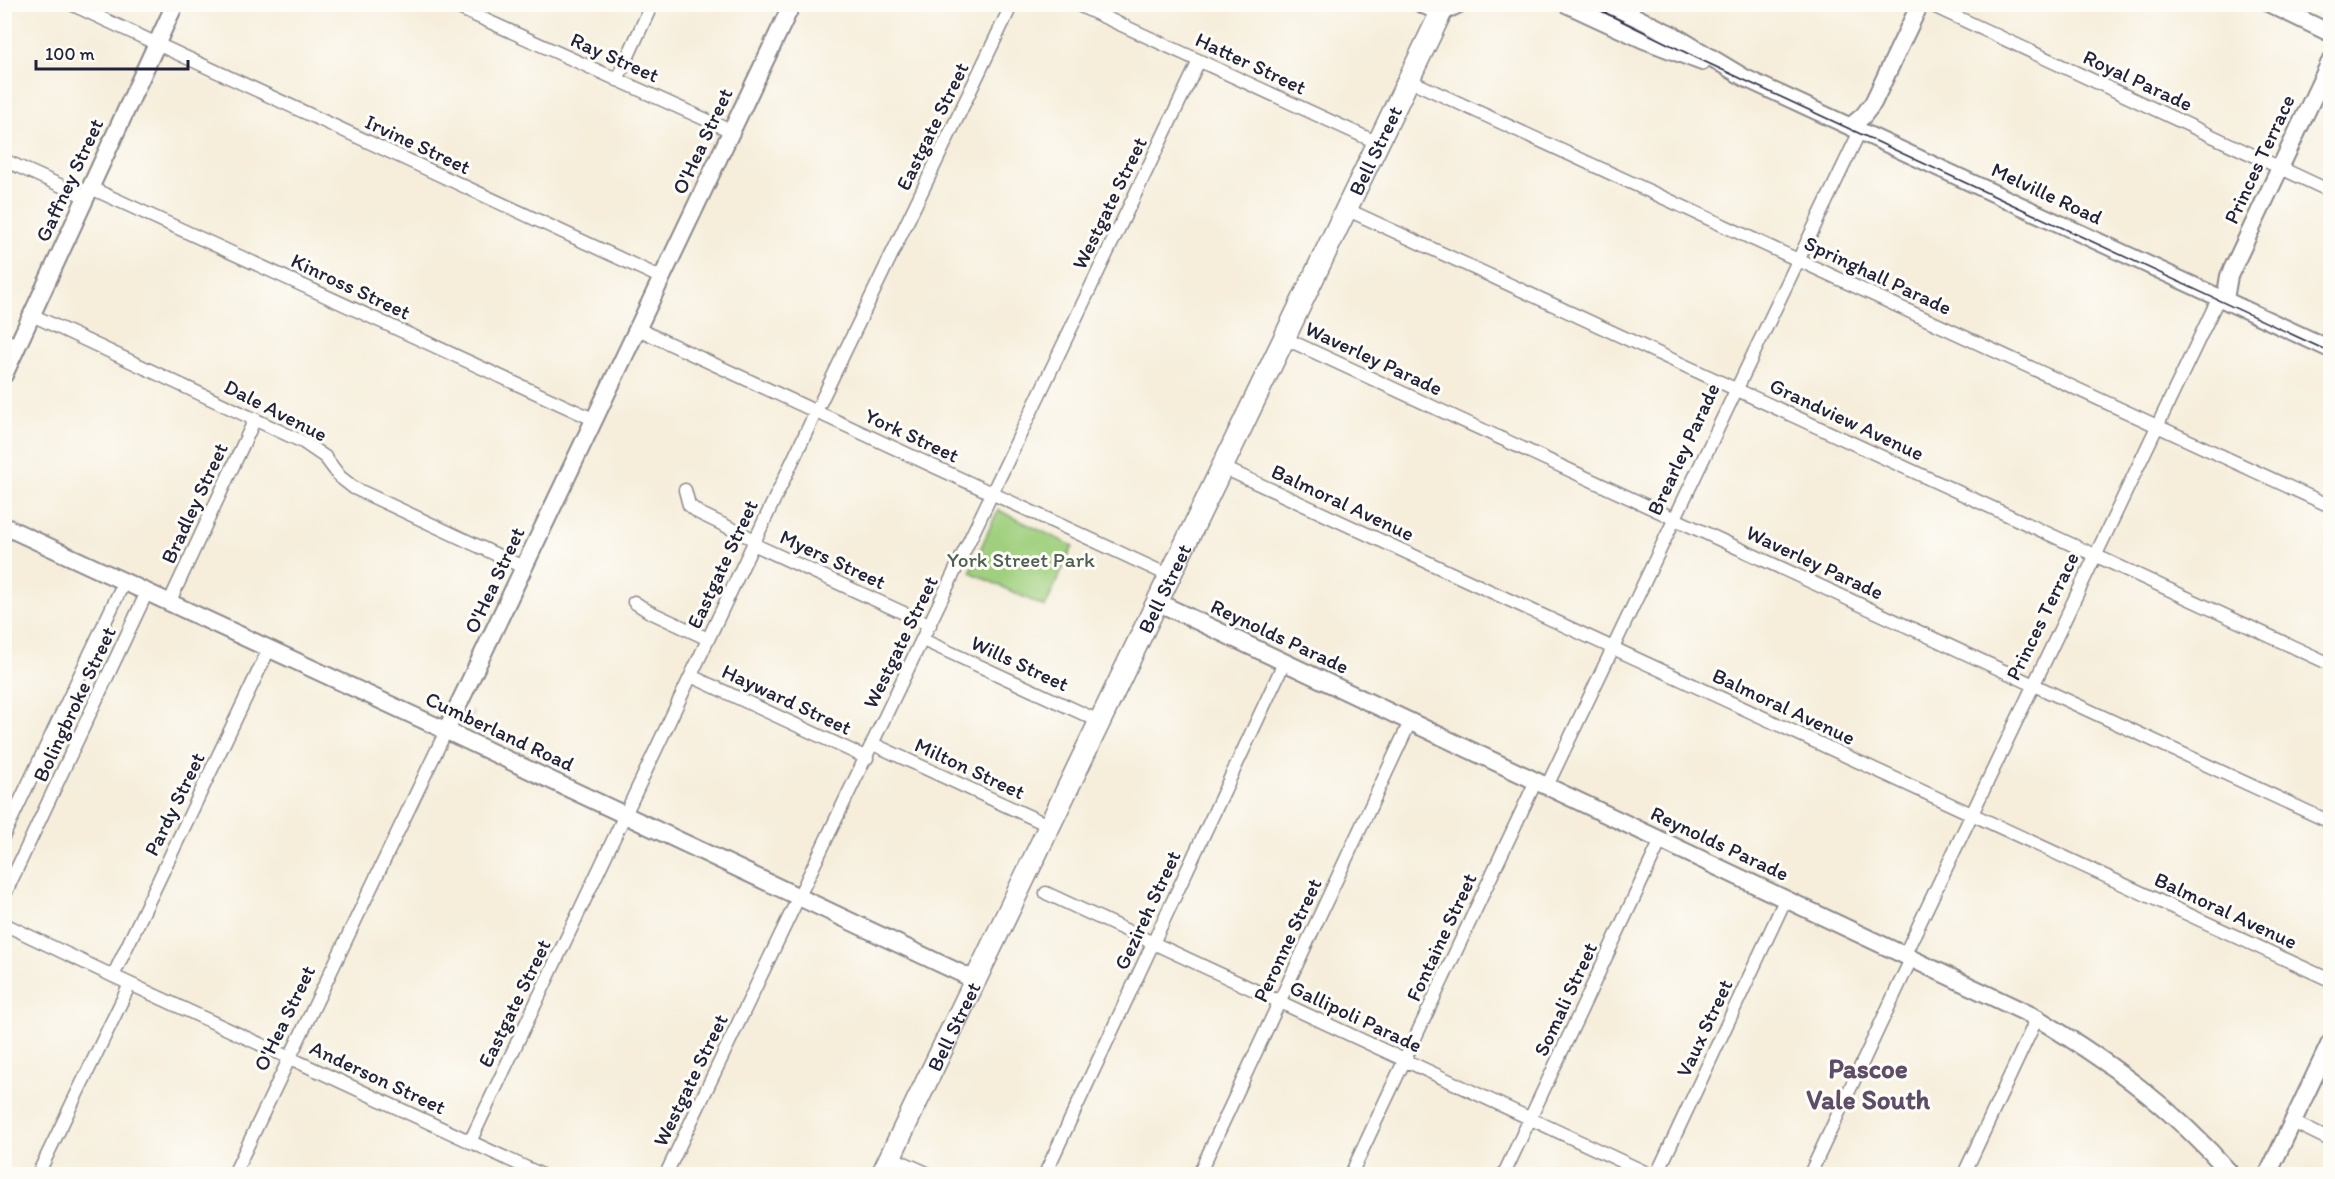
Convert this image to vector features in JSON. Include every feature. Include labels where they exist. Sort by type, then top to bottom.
[{"type":"highway","name":"Bell Street","points":[[887,1166],[1346,209],[1409,80],[1448,8]]},
{"type":"street","name":"Irvine Street","points":[[71,4],[663,278]]},
{"type":"street","name":"Gaffney Street","points":[[4,375],[11,342],[32,315],[175,4]]},
{"type":"street","points":[[617,80],[652,4]]},
{"type":"street","name":"O'Hea Street","points":[[234,1174],[792,4]]},
{"type":"street","name":"Eastgate Street","points":[[470,1142],[1012,4]]},
{"type":"street","name":"Hatter Street","points":[[1076,4],[1378,143]]},
{"type":"street","points":[[1421,4],[1448,8]]},
{"type":"street","name":"Melville Road","points":[[1566,4],[1644,39],[1745,78],[2331,349]]},
{"type":"street","name":"Melville Road","points":[[1608,4],[1675,36],[1745,78]]},
{"type":"street","name":"Brearley Parade","points":[[1542,784],[1613,648],[1860,131],[1863,116],[1873,103],[1920,4]]},
{"type":"street","name":"Royal Parade","points":[[1929,4],[2331,190]]},
{"type":"street","points":[[2270,4],[2331,33]]},
{"type":"street","name":"Ray Street","points":[[450,5],[731,131]]},
{"type":"street","name":"Westgate Street","points":[[666,1174],[1199,61]]},
{"type":"street","name":"Princes Terrace","points":[[1810,1174],[1972,814],[2331,62]]},
{"type":"street","name":"Springhall Parade","points":[[1409,80],[2331,506]]},
{"type":"street","name":"Kinross Street","points":[[4,160],[89,193],[595,420]]},
{"type":"street","name":"Grandview Avenue","points":[[1346,209],[2331,664]]},
{"type":"street","name":"Dale Avenue","points":[[32,315],[303,442],[319,452],[340,477],[354,488],[525,568]]},
{"type":"street","name":"York Street","points":[[638,329],[1170,576]]},
{"type":"street","name":"Waverley Parade","points":[[1284,338],[2331,822]]},
{"type":"street","name":"Bradley Street","points":[[170,603],[255,419]]},
{"type":"street","name":"Balmoral Avenue","points":[[1222,467],[2331,980]]},
{"type":"street","name":"Myers Street","points":[[685,490],[689,505],[699,513],[754,542],[930,626]]},
{"type":"street","name":"Cumberland Road","points":[[4,526],[975,980]]},
{"type":"street","name":"Bolingbroke Street","points":[[4,835],[124,582]]},
{"type":"street","name":"Bolingbroke Street","points":[[4,896],[147,592]]},
{"type":"street","points":[[634,602],[708,639]]},
{"type":"street","name":"Reynolds Parade","points":[[1157,602],[2037,1018],[2095,1055],[2158,1101],[2230,1174]]},
{"type":"street","name":"Wills Street","points":[[923,640],[1101,722]]},
{"type":"street","name":"Pardy Street","points":[[113,976],[269,649]]},
{"type":"street","name":"Gezireh Street","points":[[1045,1174],[1284,663]]},
{"type":"street","name":"Hayward Street","points":[[691,676],[867,758]]},
{"type":"street","name":"Peronne Street","points":[[1199,1174],[1410,722]]},
{"type":"street","name":"Milton Street","points":[[873,744],[1050,826]]},
{"type":"street","name":"Fontaine Street","points":[[1351,1174],[1542,784]]},
{"type":"street","name":"Somali Street","points":[[1504,1174],[1661,840]]},
{"type":"street","name":"Gallipoli Parade","points":[[1046,893],[1649,1174]]},
{"type":"street","name":"Vaux Street","points":[[1658,1174],[1786,898]]},
{"type":"street","name":"Anderson Street","points":[[4,924],[540,1174]]},
{"type":"street","points":[[38,1174],[130,984]]},
{"type":"street","points":[[1964,1174],[2037,1018]]},
{"type":"street","points":[[2268,1174],[2331,1043]]},
{"type":"street","points":[[2293,1122],[2331,1140]]},
{"type":"street","points":[[887,1166],[929,1174]]},
{"type":"green space","name":"York Street Park","points":[[998,510],[1073,546],[1045,607],[970,572]]},
{"type":"green space","points":[[473,711],[470,722],[519,745],[518,747],[470,725],[468,722]]},
{"type":"tram line","points":[[1587,4],[1699,59],[2330,352]]},
{"type":"district","name":"Pascoe Vale South","points":[[1868,1084]]}]
